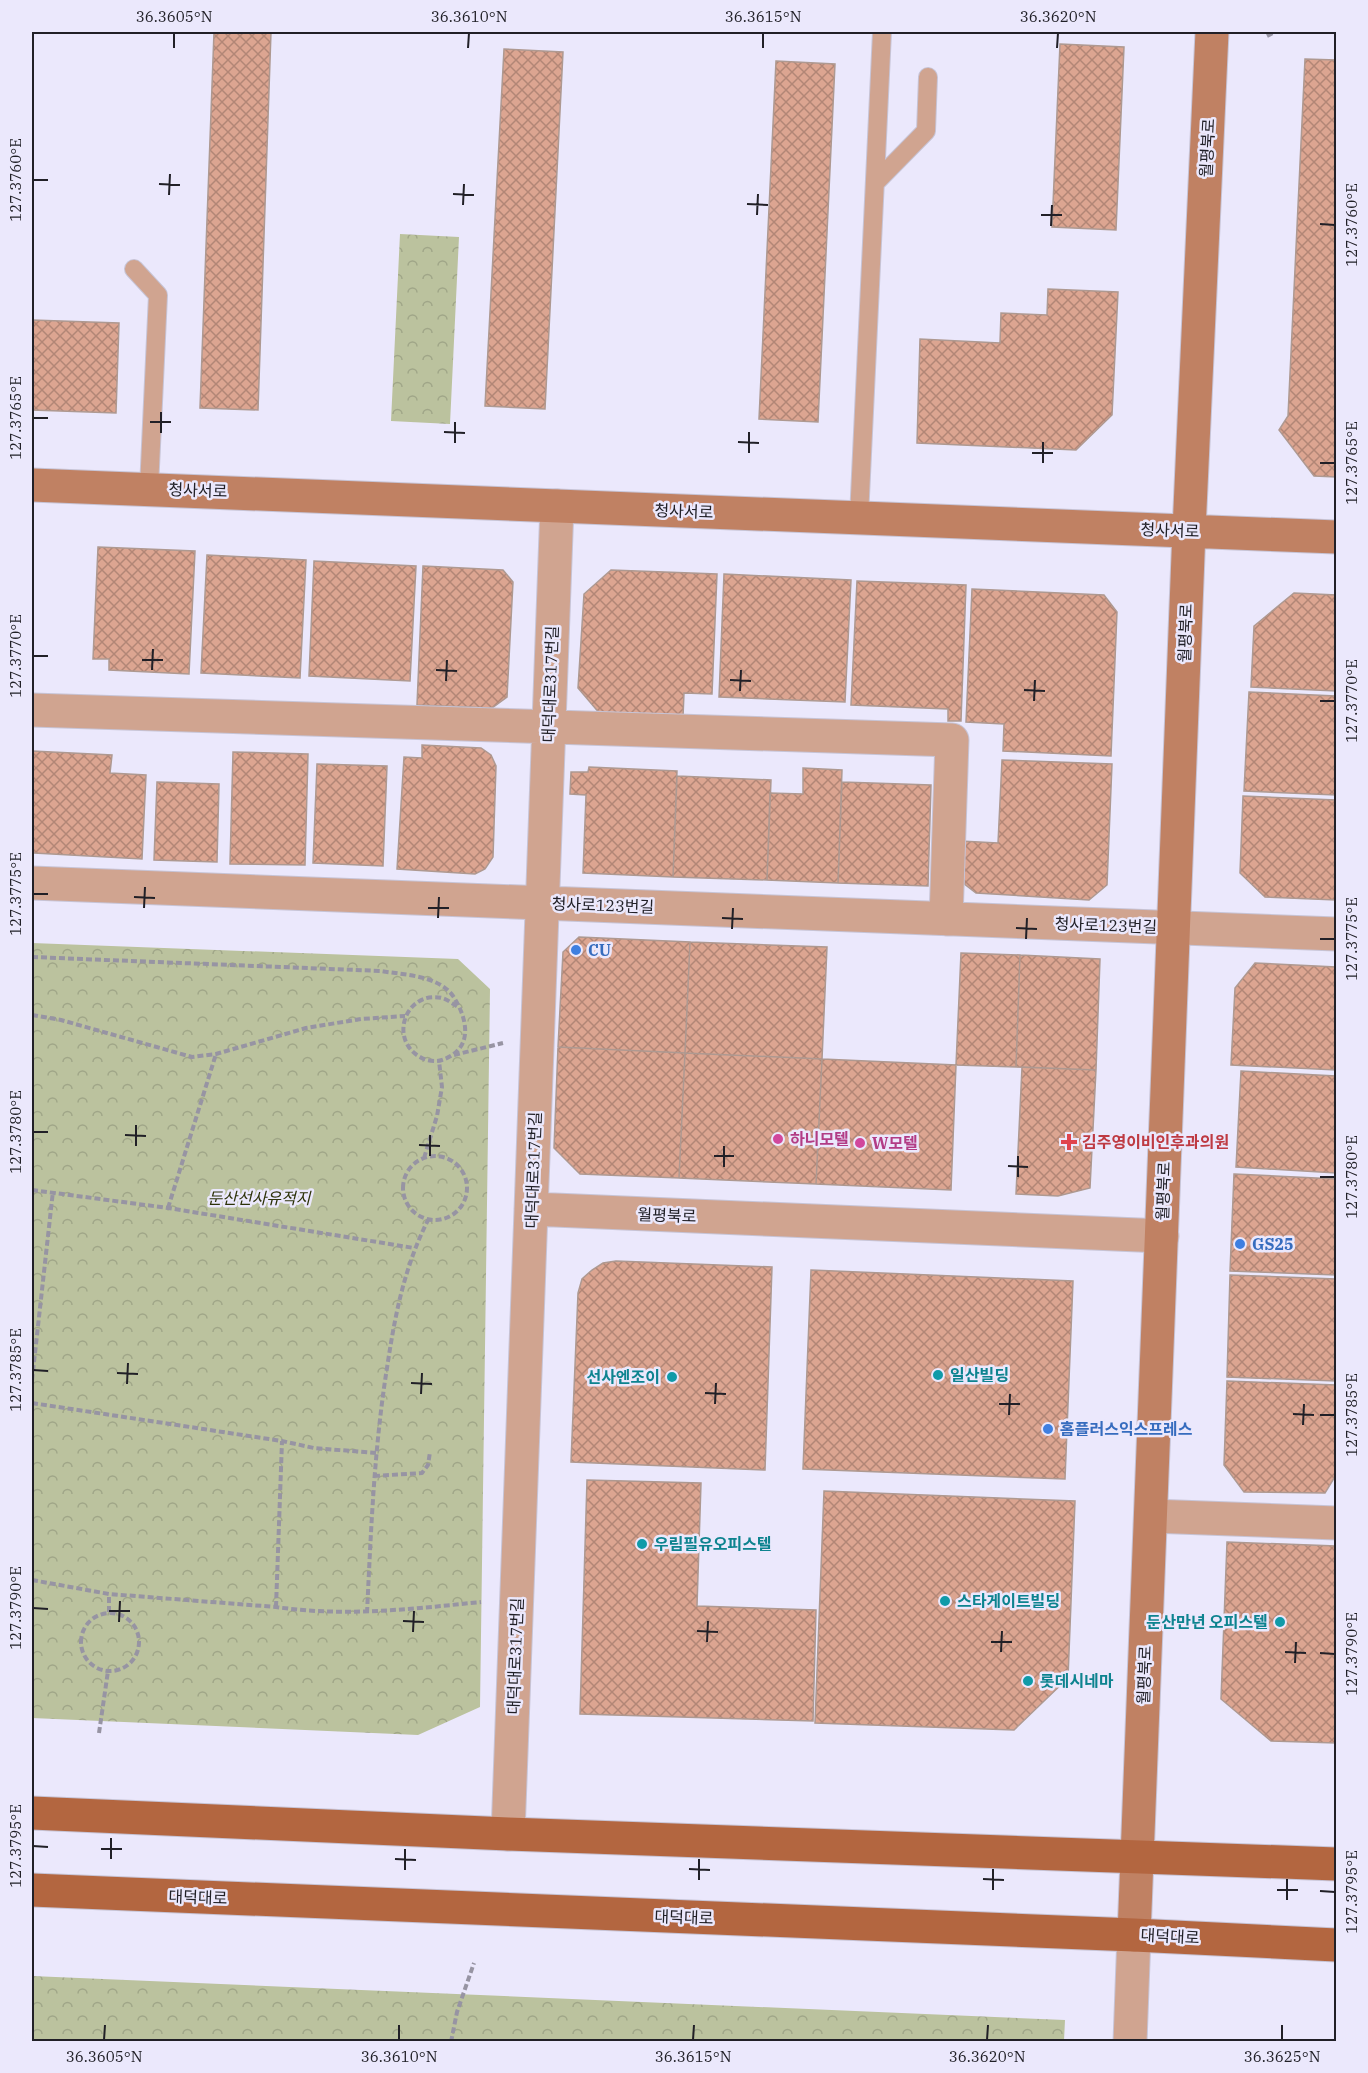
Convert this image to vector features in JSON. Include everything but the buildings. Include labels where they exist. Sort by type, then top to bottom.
[{"type":"main road","points":[[32,1813],[508,1834],[1336,1864]]},
{"type":"main road","name":"대덕대로","points":[[32,1890],[1336,1945]]},
{"type":"street","name":"월평북로","points":[[1134,1935],[1189,530],[1212,32]]},
{"type":"street","name":"청사서로","points":[[32,484],[1336,537]]},
{"type":"street","name":"대덕대로317번길","points":[[508,1834],[557,506]]},
{"type":"street","points":[[32,710],[952,740],[946,919]]},
{"type":"street","name":"청사로123번길","points":[[32,883],[1336,934]]},
{"type":"street","name":"월평북로","points":[[531,1209],[1162,1236]]},
{"type":"street","points":[[1151,1516],[1336,1523]]},
{"type":"street","points":[[1130,2042],[1134,1935]]},
{"type":"lane","points":[[859,517],[882,32]]},
{"type":"lane","points":[[875,183],[926,131],[928,77]]},
{"type":"lane","points":[[134,269],[158,295],[149,488]]},
{"type":"path","points":[[1267,36],[1275,32]]},
{"type":"path","points":[[32,957],[381,971],[422,978],[445,987],[466,1022],[464,1041],[454,1055]]},
{"type":"path","points":[[458,1007],[443,998],[430,997],[414,1004],[405,1016],[402,1027],[405,1042],[413,1053],[424,1059],[439,1061],[454,1055],[509,1042]]},
{"type":"path","points":[[32,1015],[61,1020],[192,1057],[216,1053],[306,1028],[361,1019],[405,1016]]},
{"type":"path","points":[[168,1208],[216,1053]]},
{"type":"path","points":[[424,1158],[437,1116],[442,1087],[439,1061]]},
{"type":"path","points":[[438,1156],[455,1162],[466,1178],[466,1197],[456,1213],[446,1219],[428,1220],[415,1214],[406,1202],[403,1186],[410,1167],[424,1158],[438,1156]]},
{"type":"path","points":[[32,1190],[168,1208],[414,1248]]},
{"type":"path","points":[[32,1380],[53,1191]]},
{"type":"path","points":[[367,1613],[374,1476],[382,1401],[403,1282],[414,1248],[428,1220]]},
{"type":"path","points":[[32,1403],[282,1441],[314,1448],[376,1453]]},
{"type":"path","points":[[276,1607],[282,1441]]},
{"type":"path","points":[[374,1476],[422,1473],[428,1465],[430,1452]]},
{"type":"path","points":[[32,1580],[109,1594],[276,1607],[300,1611],[367,1613],[490,1602]]},
{"type":"path","points":[[109,1594],[109,1612]]},
{"type":"path","points":[[109,1612],[122,1614],[132,1622],[140,1640],[137,1656],[129,1666],[118,1671],[98,1670],[87,1662],[81,1650],[82,1632],[94,1616],[109,1612]]},
{"type":"path","points":[[99,1733],[108,1671]]},
{"type":"path","points":[[451,2042],[457,2012],[474,1963]]},
{"type":"green space","points":[[400,234],[459,237],[450,424],[391,421]]},
{"type":"green space","name":"둔산선사유적지","points":[[32,943],[458,959],[490,989],[480,1707],[418,1735],[32,1718]]},
{"type":"green space","points":[[32,1976],[1065,2020],[1064,2041],[32,2041]]},
{"type":"place","name":"CU","points":[[576,950]]},
{"type":"place","name":"하니모텔","points":[[778,1139]]},
{"type":"place","name":"김주영이비인후과의원","points":[[1069,1142]]},
{"type":"place","name":"W모텔","points":[[860,1143]]},
{"type":"place","name":"GS25","points":[[1240,1244]]},
{"type":"place","name":"일산빌딩","points":[[938,1375]]},
{"type":"place","name":"선사엔조이","points":[[672,1377]]},
{"type":"place","name":"홈플러스익스프레스","points":[[1048,1429]]},
{"type":"place","name":"우림필유오피스텔","points":[[642,1544]]},
{"type":"place","name":"스타게이트빌딩","points":[[945,1601]]},
{"type":"place","name":"둔산만년 오피스텔","points":[[1280,1622]]},
{"type":"place","name":"롯데시네마","points":[[1028,1681]]}]
